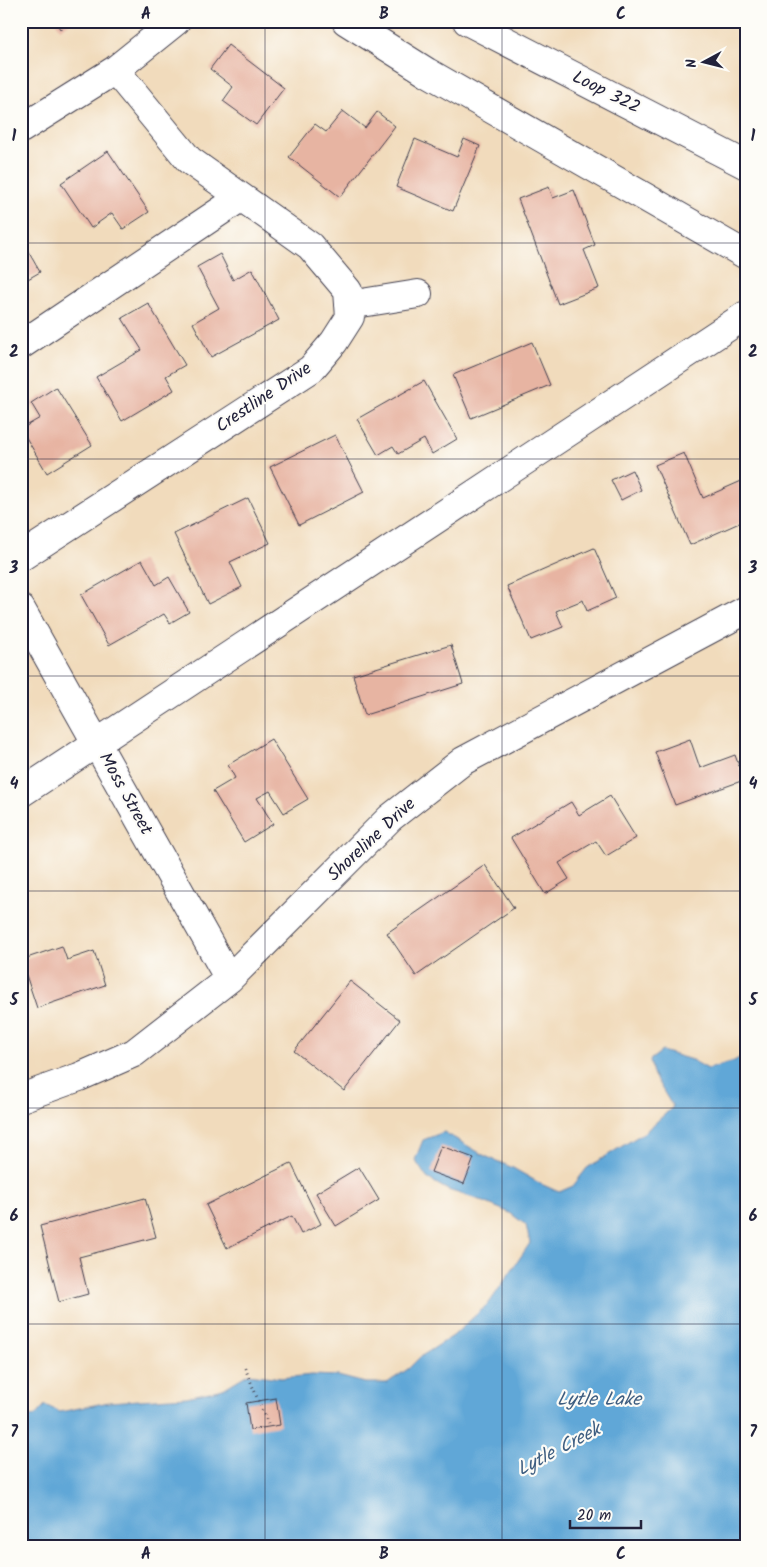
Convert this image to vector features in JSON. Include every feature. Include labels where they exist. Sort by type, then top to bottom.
[{"type":"street","points":[[21,129],[115,70],[176,21]]},
{"type":"street","points":[[346,21],[427,72],[746,255]]},
{"type":"street","name":"Loop 322","points":[[467,21],[746,166]]},
{"type":"street","points":[[115,70],[189,160],[310,246],[348,291],[349,305],[418,294]]},
{"type":"street","points":[[21,345],[240,198]]},
{"type":"street","name":"Crestline Drive","points":[[21,557],[311,370],[334,342],[350,317],[349,305]]},
{"type":"street","points":[[21,793],[746,315]]},
{"type":"street","name":"Moss Street","points":[[21,608],[229,979]]},
{"type":"street","name":"Shoreline Drive","points":[[21,1098],[79,1077],[134,1053],[229,979],[390,818],[463,761],[746,610]]},
{"type":"path","points":[[245,1368],[268,1424]]},
{"type":"water","name":"Lytle Lake","points":[[662,1051],[692,1060],[708,1069],[734,1061],[746,1054],[746,1546],[21,1546],[21,1418],[35,1416],[45,1405],[60,1412],[109,1402],[187,1397],[223,1389],[248,1374],[281,1378],[312,1375],[338,1376],[365,1383],[387,1383],[408,1369],[420,1357],[453,1336],[490,1302],[530,1243],[526,1225],[510,1213],[477,1199],[448,1190],[427,1178],[415,1160],[423,1140],[444,1132],[485,1156],[559,1192],[573,1186],[587,1168],[645,1132],[673,1107],[653,1074],[650,1060]]},
{"type":"building","points":[[55,21],[72,21],[60,29]]},
{"type":"building","points":[[228,45],[284,88],[256,125],[223,101],[233,87],[210,69]]},
{"type":"building","points":[[343,111],[365,128],[377,112],[395,126],[340,197],[289,157],[315,124],[326,132]]},
{"type":"building","points":[[415,139],[457,157],[464,139],[480,146],[453,211],[396,187]]},
{"type":"building","points":[[108,151],[149,212],[123,229],[112,213],[91,228],[61,183]]},
{"type":"building","points":[[549,187],[553,198],[574,190],[595,245],[584,250],[599,288],[558,304],[518,199]]},
{"type":"building","points":[[21,239],[40,272],[21,283]]},
{"type":"building","points":[[220,254],[233,280],[252,269],[279,320],[211,357],[193,323],[219,308],[197,267]]},
{"type":"building","points":[[148,303],[185,365],[166,376],[174,390],[122,421],[96,377],[142,350],[122,318]]},
{"type":"building","points":[[532,342],[550,385],[471,418],[453,375]]},
{"type":"building","points":[[424,381],[457,439],[432,454],[424,439],[398,454],[393,446],[378,455],[357,419]]},
{"type":"building","points":[[56,387],[92,445],[47,473],[21,429],[40,418],[31,403]]},
{"type":"building","points":[[335,435],[364,492],[299,525],[270,467]]},
{"type":"building","points":[[684,453],[703,498],[746,479],[746,520],[690,545],[655,465]]},
{"type":"building","points":[[632,470],[641,490],[621,500],[611,480]]},
{"type":"building","points":[[248,498],[270,543],[230,562],[242,587],[208,604],[174,534]]},
{"type":"building","points":[[594,548],[616,598],[587,611],[583,600],[556,611],[563,627],[531,640],[507,586]]},
{"type":"building","points":[[142,560],[156,585],[169,577],[189,612],[170,623],[164,614],[109,645],[81,595]]},
{"type":"building","points":[[451,645],[463,684],[365,715],[353,675]]},
{"type":"building","points":[[271,739],[308,799],[284,813],[270,791],[257,798],[273,824],[244,842],[213,791],[235,778],[228,765]]},
{"type":"building","points":[[690,739],[700,768],[735,755],[744,780],[675,805],[655,752]]},
{"type":"building","points":[[610,796],[636,838],[606,856],[596,841],[559,863],[569,879],[545,894],[511,838],[571,802],[579,815]]},
{"type":"building","points":[[485,865],[514,908],[416,976],[387,933]]},
{"type":"building","points":[[62,946],[67,960],[94,951],[105,985],[37,1008],[21,960]]},
{"type":"building","points":[[350,981],[400,1020],[344,1091],[294,1051]]},
{"type":"building","points":[[441,1146],[474,1158],[464,1184],[431,1172]]},
{"type":"building","points":[[291,1163],[321,1224],[301,1234],[292,1216],[227,1248],[206,1205]]},
{"type":"building","points":[[359,1167],[379,1200],[336,1226],[316,1193]]},
{"type":"building","points":[[145,1198],[156,1237],[79,1257],[88,1294],[59,1302],[40,1226]]},
{"type":"building","points":[[276,1398],[280,1425],[250,1430],[246,1403]]},
{"type":"water label","name":"Lytle Creek","points":[[559,1450]]}]
